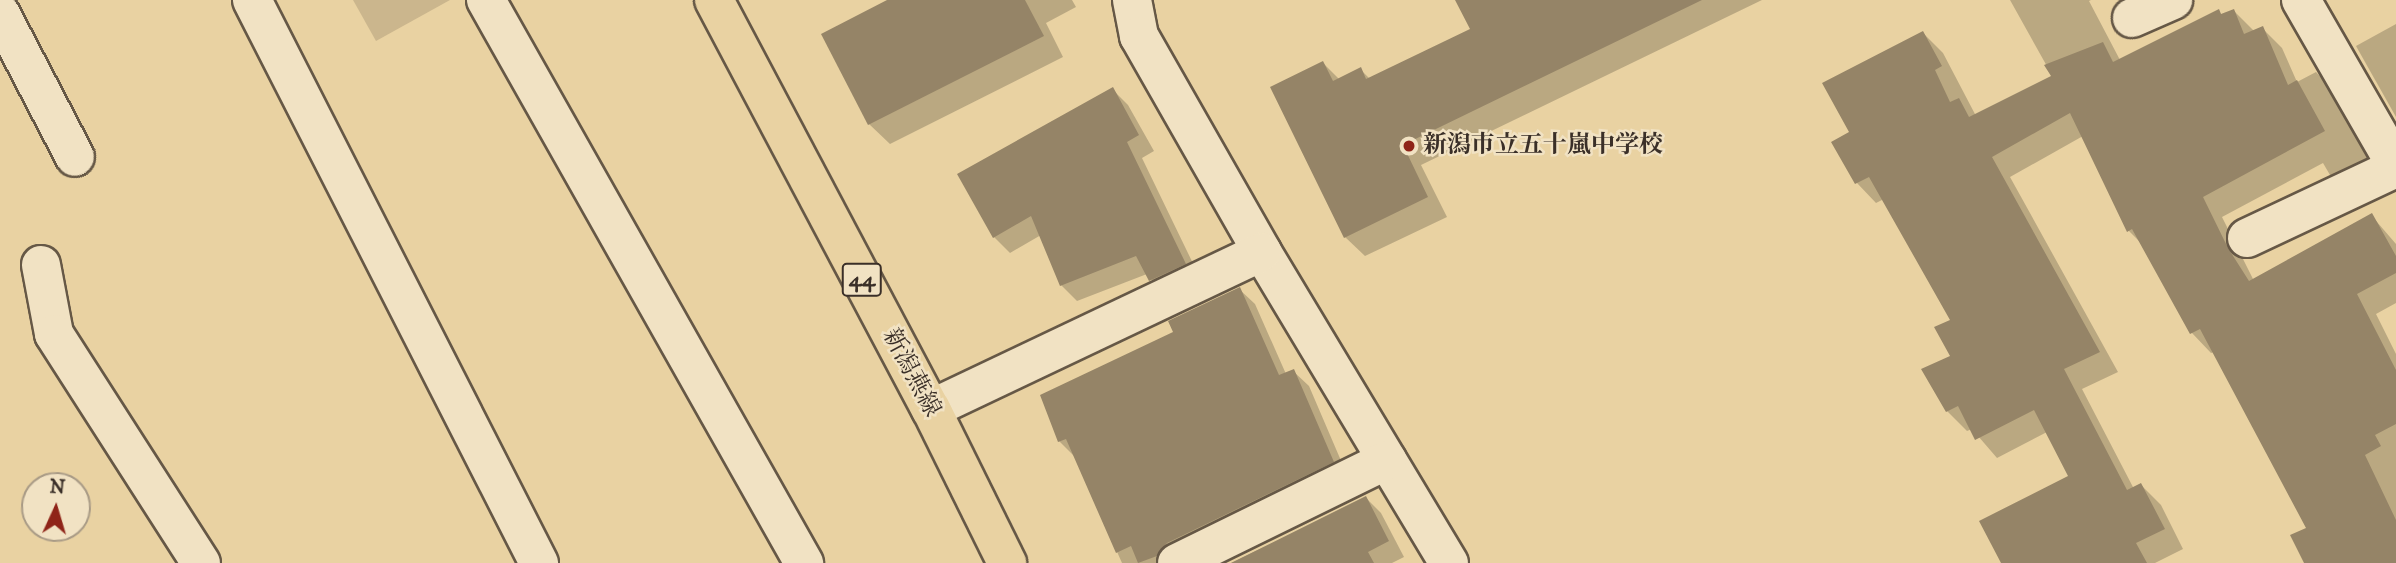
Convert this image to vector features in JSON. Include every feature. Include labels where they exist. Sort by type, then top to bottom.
[{"type":"main road","name":"新潟燕線","points":[[714,0],[931,409],[1007,563]]},
{"type":"street","points":[[252,0],[539,563]]},
{"type":"street","points":[[486,0],[804,563]]},
{"type":"street","points":[[1132,0],[1139,36],[1262,252],[1450,563]]},
{"type":"street","points":[[2132,18],[2173,0]]},
{"type":"street","points":[[2247,237],[2396,167],[2301,0]]},
{"type":"street","points":[[5,35],[75,157]]},
{"type":"street","points":[[931,409],[1262,252]]},
{"type":"street","points":[[41,265],[54,334],[201,563]]},
{"type":"street","points":[[1177,563],[1387,460]]},
{"type":"shaded area","points":[[353,0],[450,0],[376,41]]},
{"type":"building","points":[[887,0],[1025,0],[1044,36],[868,125],[821,34]]},
{"type":"building","points":[[1455,0],[1702,0],[1403,145],[1428,197],[1344,238],[1270,87],[1323,61],[1333,81],[1361,67],[1366,79],[1470,29]]},
{"type":"building","points":[[2219,9],[2221,14],[2234,9],[2244,34],[2263,26],[2288,85],[2297,80],[2325,131],[2203,197],[2228,248],[2249,281],[2372,213],[2396,256],[2396,273],[2357,294],[2396,370],[2396,424],[2375,435],[2381,446],[2365,455],[2396,520],[2396,563],[2304,563],[2290,535],[2306,528],[2200,329],[2190,334],[2132,229],[2127,232],[2070,113],[1992,157],[2100,352],[2064,369],[2127,490],[2141,483],[2165,529],[2136,543],[2147,563],[2001,563],[1979,521],[2068,476],[2034,410],[1975,440],[1958,406],[1946,412],[1921,369],[1950,356],[1934,327],[1950,320],[1869,177],[1855,184],[1831,142],[1849,132],[1822,83],[1923,31],[1942,66],[1935,70],[1950,102],[1959,98],[1969,117],[2051,76],[2044,65],[2103,42],[2113,62]]},
{"type":"building","points":[[1113,87],[1139,135],[1127,142],[1186,264],[1149,281],[1136,256],[1060,286],[1031,216],[993,238],[957,174]]},
{"type":"building","points":[[1240,287],[1279,375],[1294,369],[1334,462],[1167,543],[1157,556],[1138,563],[1131,546],[1116,553],[1066,439],[1058,442],[1040,395],[1173,332],[1168,321]]},
{"type":"building","points":[[1366,496],[1389,541],[1368,552],[1374,563],[1231,563]]},
{"type":"place","name":"新潟市立五十嵐中学校","points":[[1409,146]]}]
